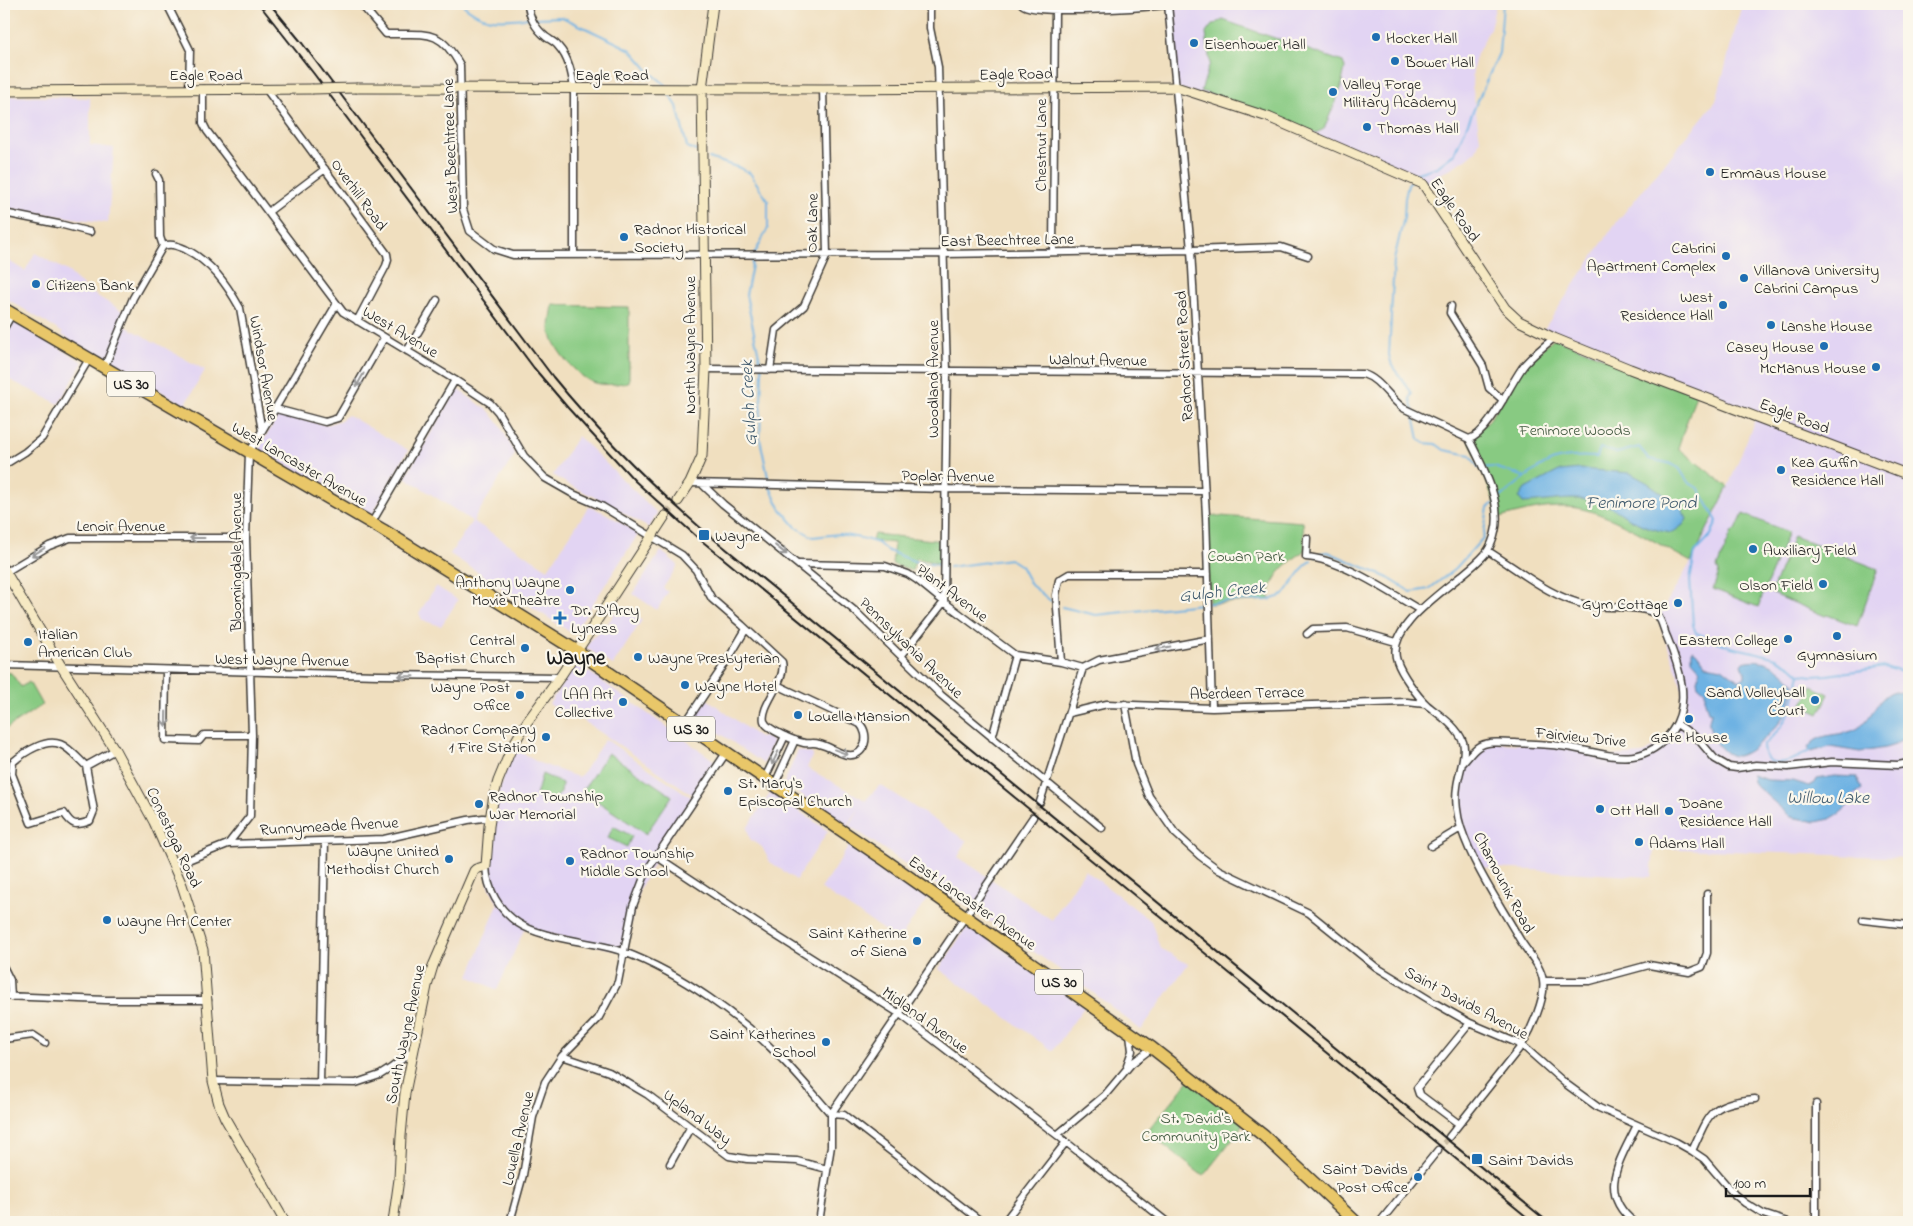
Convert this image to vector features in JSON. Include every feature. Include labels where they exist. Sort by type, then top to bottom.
[{"type":"highway","name":"West Lancaster Avenue","points":[[8,312],[371,524],[577,651]]},
{"type":"highway","name":"East Lancaster Avenue","points":[[577,651],[966,916],[1152,1048],[1264,1136],[1356,1222]]},
{"type":"street","points":[[167,4],[190,50],[189,90]]},
{"type":"street","name":"West Beechtree Lane","points":[[361,4],[386,34],[433,35],[450,48],[460,65],[463,209],[470,231],[494,249],[513,255],[704,255]]},
{"type":"street","points":[[528,4],[528,13],[532,22],[545,36],[557,44],[572,71],[574,89],[574,255]]},
{"type":"street","name":"North Wayne Avenue","points":[[678,501],[690,483],[702,456],[706,369],[702,89],[713,4]]},
{"type":"street","name":"Woodland Avenue","points":[[930,4],[930,28],[936,53],[938,88],[947,371],[944,602]]},
{"type":"street","points":[[1022,4],[1024,7],[1033,9],[1122,9],[1168,4]]},
{"type":"street","name":"Radnor Street Road","points":[[1168,4],[1191,250],[1208,574],[1212,708]]},
{"type":"street","name":"Chestnut Lane","points":[[1054,252],[1055,9]]},
{"type":"street","name":"Eagle Road","points":[[4,91],[460,87],[574,89],[1176,87],[1268,117],[1424,184],[1505,308],[1519,321],[1554,338],[1630,369],[1909,475]]},
{"type":"street","name":"West Avenue","points":[[203,89],[202,114],[204,127],[336,305],[356,322],[484,398],[498,412],[524,456],[545,478],[573,494],[603,507],[688,560],[696,570],[712,599],[782,662],[783,671],[777,685]]},
{"type":"street","name":"Overhill Road","points":[[266,89],[381,246],[388,260],[356,322]]},
{"type":"street","name":"Oak Lane","points":[[770,370],[776,330],[804,306],[827,255],[823,89]]},
{"type":"street","points":[[268,212],[325,169]]},
{"type":"street","points":[[104,368],[133,298],[163,246],[160,237],[159,180],[156,174]]},
{"type":"street","points":[[4,213],[90,232]]},
{"type":"street","name":"Windsor Avenue","points":[[163,246],[170,244],[178,246],[206,262],[231,291],[240,308],[262,431]]},
{"type":"street","name":"East Beechtree Lane","points":[[704,255],[944,254],[1281,247],[1308,256]]},
{"type":"street","points":[[407,351],[437,300]]},
{"type":"street","points":[[249,453],[336,305]]},
{"type":"street","points":[[1451,306],[1450,313],[1483,366],[1490,388],[1503,400]]},
{"type":"street","points":[[4,328],[8,312]]},
{"type":"street","points":[[276,409],[325,422],[338,418],[384,338]]},
{"type":"street","points":[[1463,743],[1451,725],[1425,704],[1414,690],[1397,661],[1396,642],[1402,630],[1420,610],[1474,566],[1488,551],[1496,531],[1494,503],[1488,476],[1469,439],[1474,438],[1490,419],[1524,365],[1554,338]]},
{"type":"street","points":[[4,464],[26,452],[42,438],[88,359]]},
{"type":"street","name":"Walnut Avenue","points":[[706,369],[1363,374],[1373,377],[1393,401],[1403,408],[1469,439]]},
{"type":"street","points":[[371,524],[455,380]]},
{"type":"street","name":"Bloomingdale Avenue","points":[[228,844],[250,816],[252,735],[246,538],[249,453]]},
{"type":"street","name":"Poplar Avenue","points":[[690,483],[703,485],[946,489],[1204,491]]},
{"type":"street","name":"Pennsylvania Avenue","points":[[703,485],[723,504],[855,611],[941,695],[1102,828]]},
{"type":"street","points":[[665,516],[512,747],[498,781],[490,819],[486,866],[488,883],[494,898],[511,918],[525,928],[623,952],[674,976],[721,1006],[783,1060],[831,1114],[844,1115],[982,1222]]},
{"type":"street","name":"Lenoir Avenue","points":[[5,570],[49,546],[70,538],[246,538]]},
{"type":"street","points":[[1307,538],[1306,557],[1335,564],[1420,610]]},
{"type":"street","points":[[1488,551],[1571,601],[1590,606],[1649,611],[1658,617],[1677,660],[1683,690],[1681,710],[1677,724],[1698,739],[1715,759],[1729,767],[1737,768],[1756,765],[1781,768],[1832,762],[1909,763]]},
{"type":"street","name":"Plant Avenue","points":[[799,564],[885,566],[913,577],[1014,655],[1061,662],[1083,668]]},
{"type":"street","name":"Conestoga Road","points":[[5,570],[115,750],[154,822],[182,885],[201,941],[208,1000],[213,1081],[219,1104],[225,1118],[285,1222]]},
{"type":"street","points":[[1061,662],[1056,595],[1059,580],[1069,574],[1208,574]]},
{"type":"street","points":[[902,655],[944,602]]},
{"type":"street","points":[[1306,634],[1313,629],[1348,628],[1396,642]]},
{"type":"street","points":[[684,725],[746,629]]},
{"type":"street","points":[[1040,802],[1083,668],[1099,660],[1210,639]]},
{"type":"street","points":[[992,738],[1014,655]]},
{"type":"street","name":"West Wayne Avenue","points":[[4,665],[250,672],[560,677]]},
{"type":"street","points":[[166,670],[165,740],[199,741],[204,734],[252,735]]},
{"type":"street","points":[[777,685],[856,721],[863,728],[866,740],[858,752],[849,755],[818,743],[806,744],[785,736],[768,726],[764,719],[764,713],[777,685]]},
{"type":"street","name":"Aberdeen Terrace","points":[[1069,713],[1107,704],[1212,708],[1407,702],[1425,704]]},
{"type":"street","name":"Saint Davids Avenue","points":[[1125,704],[1136,764],[1149,796],[1176,833],[1200,856],[1219,870],[1309,912],[1376,967],[1433,1002],[1470,1022],[1522,1045],[1566,1084],[1599,1108],[1692,1151],[1704,1159],[1745,1204],[1763,1214],[1786,1222]]},
{"type":"street","name":"Fairview Drive","points":[[1463,743],[1477,747],[1493,742],[1561,746],[1608,756],[1627,757],[1642,754],[1663,741],[1677,724]]},
{"type":"street","points":[[764,780],[785,736]]},
{"type":"street","points":[[774,786],[795,740]]},
{"type":"street","points":[[50,741],[64,746],[86,766],[94,811],[90,821],[70,823],[64,813],[31,823],[12,774],[13,762],[27,752],[50,741]]},
{"type":"street","name":"Chamounix Road","points":[[1463,743],[1462,764],[1456,788],[1457,810],[1461,828],[1478,867],[1536,963],[1544,981]]},
{"type":"street","points":[[1462,764],[1477,747]]},
{"type":"street","points":[[86,766],[115,750]]},
{"type":"street","name":"Louella Avenue","points":[[510,1222],[523,1175],[533,1117],[545,1082],[562,1056],[598,1019],[618,982],[633,906],[646,872],[726,753]]},
{"type":"street","points":[[819,1222],[831,1146],[831,1114],[1032,817]]},
{"type":"street","name":"Runnymeade Avenue","points":[[228,844],[384,838],[468,820],[490,819]]},
{"type":"street","points":[[1430,846],[1461,828]]},
{"type":"street","points":[[320,1083],[325,841]]},
{"type":"street","points":[[173,866],[228,844]]},
{"type":"street","name":"Midland Avenue","points":[[656,856],[772,933],[900,1014],[1167,1222]]},
{"type":"street","name":"South Wayne Avenue","points":[[393,1222],[399,1180],[400,1136],[405,1093],[426,986],[432,966],[474,871],[486,866]]},
{"type":"street","points":[[1449,1137],[1522,1045],[1531,1030],[1544,981],[1590,981],[1649,965],[1689,972],[1702,967],[1707,953],[1706,894]]},
{"type":"street","points":[[1863,920],[1909,924]]},
{"type":"street","points":[[4,968],[10,980],[11,997]]},
{"type":"street","points":[[4,996],[208,1000]]},
{"type":"street","points":[[1459,1124],[1419,1094],[1417,1088],[1470,1022]]},
{"type":"street","points":[[1123,1072],[1132,1051],[1130,1032]]},
{"type":"street","points":[[4,1039],[32,1036],[45,1042]]},
{"type":"street","points":[[1057,1135],[1105,1095],[1123,1072],[1138,1057],[1152,1048]]},
{"type":"street","points":[[213,1081],[356,1083],[391,1068],[414,1050]]},
{"type":"street","name":"Upland Way","points":[[562,1056],[597,1068],[621,1079],[648,1095],[729,1156],[747,1159],[797,1161],[827,1169]]},
{"type":"street","points":[[1692,1151],[1706,1119],[1712,1111],[1734,1100],[1755,1099]]},
{"type":"street","points":[[1816,1104],[1816,1222]]},
{"type":"street","points":[[1634,1222],[1626,1216],[1617,1203],[1614,1186],[1616,1170],[1638,1125]]},
{"type":"street","points":[[670,1164],[690,1128]]},
{"type":"street","points":[[1004,1222],[1066,1142]]},
{"type":"street","points":[[1380,1222],[1438,1150]]},
{"type":"shaded area","name":"Valley Forge Military Academy","points":[[1168,4],[1496,4],[1490,28],[1477,54],[1473,68],[1472,85],[1480,139],[1476,151],[1465,160],[1423,184],[1268,117],[1176,87]]},
{"type":"shaded area","points":[[1742,4],[1909,4],[1909,858],[1654,848],[1651,877],[1478,867],[1457,810],[1462,764],[1478,750],[1496,743],[1561,746],[1608,756],[1643,754],[1665,740],[1678,722],[1683,690],[1658,617],[1691,562],[1728,487],[1756,417],[1542,332],[1615,224],[1716,101]]},
{"type":"shaded area","points":[[4,96],[90,98],[90,145],[114,148],[108,223],[4,208]]},
{"type":"shaded area","points":[[35,253],[69,272],[87,290],[124,312],[120,323],[205,370],[185,405],[62,335],[63,333],[4,297],[4,258],[25,271]]},
{"type":"shaded area","points":[[12,320],[83,362],[59,404],[4,377],[4,335]]},
{"type":"shaded area","points":[[457,389],[489,411],[500,425],[515,454],[473,521],[548,569],[589,506],[639,533],[573,634],[450,554],[472,521],[405,477]]},
{"type":"shaded area","points":[[280,413],[326,425],[339,421],[348,415],[408,450],[372,515],[258,449]]},
{"type":"shaded area","points":[[578,436],[657,513],[649,528],[553,475]]},
{"type":"shaded area","points":[[661,551],[678,565],[663,588],[668,592],[657,610],[633,594]]},
{"type":"shaded area","points":[[436,586],[458,600],[441,626],[422,620],[419,613]]},
{"type":"shaded area","points":[[619,606],[642,620],[613,665],[586,648],[592,637],[605,628]]},
{"type":"shaded area","points":[[576,663],[715,761],[693,795],[572,713],[559,710],[549,704]]},
{"type":"shaded area","points":[[707,699],[760,738],[762,736],[773,741],[764,764],[695,716]]},
{"type":"shaded area","name":"Radnor Township Middle School","points":[[605,739],[694,799],[666,841],[639,890],[623,952],[525,928],[497,990],[469,976],[498,904],[488,883],[489,826],[512,747],[539,763],[578,777],[582,774]]},
{"type":"shaded area","points":[[798,750],[813,754],[807,768],[865,800],[863,803],[880,785],[967,841],[958,857],[1052,920],[1085,870],[1151,921],[1160,948],[1188,964],[1141,1030],[1091,991],[850,826],[859,809],[847,827],[784,783]]},
{"type":"shaded area","points":[[771,792],[828,831],[796,880],[770,862],[762,847],[750,839],[747,828]]},
{"type":"shaded area","points":[[851,843],[929,896],[899,940],[821,889]]},
{"type":"shaded area","points":[[968,925],[1084,1007],[1053,1051],[939,969]]},
{"type":"green space","points":[[1223,20],[1343,62],[1345,68],[1340,91],[1324,129],[1316,133],[1201,91],[1210,63],[1206,33],[1212,25]]},
{"type":"green space","points":[[553,305],[629,307],[629,382],[595,383],[571,366],[559,351],[551,336],[550,326]]},
{"type":"green space","name":"Fenimore Woods","points":[[1554,338],[1696,394],[1678,448],[1728,487],[1691,562],[1631,528],[1583,509],[1550,507],[1496,519],[1495,503],[1469,439],[1490,419],[1524,365]]},
{"type":"green space","name":"Auxiliary Field","points":[[1743,514],[1788,532],[1758,607],[1713,589],[1719,572],[1717,567],[1732,532],[1736,530]]},
{"type":"green space","name":"Cowan Park","points":[[1206,515],[1303,522],[1305,550],[1276,577],[1270,591],[1269,600],[1209,604]]},
{"type":"green space","points":[[874,534],[944,541],[944,565],[916,558],[912,571],[892,564],[894,543],[872,541]]},
{"type":"green space","name":"Olson Field","points":[[1793,536],[1878,569],[1857,626],[1827,615],[1825,616],[1771,593]]},
{"type":"green space","points":[[4,672],[11,673],[21,687],[29,682],[42,705],[4,730]]},
{"type":"green space","name":"Sand Volleyball Court","points":[[1812,686],[1829,694],[1819,714],[1802,706]]},
{"type":"green space","points":[[608,753],[672,796],[646,834],[582,791]]},
{"type":"green space","points":[[542,774],[562,783],[561,793],[553,800],[543,801],[536,796]]},
{"type":"green space","points":[[613,826],[632,836],[627,847],[608,838]]},
{"type":"green space","name":"St. David's Community Park","points":[[1191,1078],[1244,1119],[1242,1127],[1203,1176],[1147,1132]]},
{"type":"water","name":"Fenimore Pond","points":[[1580,469],[1630,473],[1648,483],[1680,506],[1687,519],[1683,525],[1672,533],[1642,525],[1608,506],[1594,501],[1564,499],[1523,503],[1519,498],[1525,489],[1559,471]]},
{"type":"water","points":[[1692,650],[1696,652],[1706,665],[1722,668],[1739,681],[1745,677],[1745,672],[1741,665],[1743,662],[1758,661],[1778,668],[1794,683],[1788,710],[1783,718],[1765,738],[1743,754],[1737,756],[1727,753],[1718,745],[1712,734],[1709,722],[1711,712],[1708,711],[1705,702],[1705,691],[1698,685],[1697,679],[1701,670],[1692,660]]},
{"type":"water","points":[[1896,691],[1909,695],[1909,734],[1895,745],[1860,752],[1830,747],[1811,752],[1808,748],[1819,738],[1855,730],[1865,722],[1885,696]]},
{"type":"water","name":"Willow Lake","points":[[1752,775],[1768,780],[1793,781],[1809,786],[1815,783],[1817,779],[1834,776],[1857,777],[1862,789],[1852,796],[1847,807],[1840,813],[1830,819],[1816,822],[1791,817],[1756,786]]},
{"type":"waterway","name":"Gulph Creek","points":[[462,4],[470,11],[486,18],[502,20],[530,18]]},
{"type":"waterway","points":[[1414,178],[1417,173],[1437,167],[1454,154],[1499,53],[1503,4]]},
{"type":"waterway","name":"Gulph Creek","points":[[535,18],[562,17],[631,50],[650,72],[666,85]]},
{"type":"waterway","name":"Gulph Creek","points":[[669,94],[677,106],[687,147],[696,151]]},
{"type":"waterway","name":"Gulph Creek","points":[[709,158],[750,173],[768,201],[768,228],[754,255],[746,295],[762,370],[760,439],[769,482]]},
{"type":"waterway","points":[[1411,181],[1405,198],[1404,217],[1394,260],[1389,355],[1392,366],[1412,393],[1410,398],[1413,411]]},
{"type":"waterway","points":[[1414,415],[1419,439],[1424,443],[1436,444],[1444,450],[1470,455],[1479,468],[1494,467],[1525,477]]},
{"type":"waterway","name":"Gulph Creek","points":[[1496,501],[1526,477],[1551,461],[1582,456],[1597,457],[1600,448],[1617,453],[1639,447],[1649,459],[1668,463],[1679,468],[1688,482],[1699,489],[1717,521],[1711,535],[1695,552],[1690,580],[1693,625],[1696,633],[1731,647],[1776,658],[1791,666],[1800,674],[1812,676],[1827,675],[1885,667],[1909,674]]},
{"type":"waterway","name":"Gulph Creek","points":[[770,487],[780,508],[796,527],[813,537],[839,534],[865,539],[878,543],[886,550],[919,563],[939,565]]},
{"type":"waterway","name":"Gulph Creek","points":[[1316,557],[1321,553],[1328,552],[1388,578],[1411,592],[1429,589],[1455,569],[1483,538],[1488,507],[1493,504]]},
{"type":"waterway","name":"Gulph Creek","points":[[949,567],[1010,559],[1021,566],[1031,585],[1051,601]]},
{"type":"waterway","name":"Gulph Creek","points":[[1062,607],[1096,615],[1230,601],[1269,600],[1284,595],[1304,567],[1312,560]]},
{"type":"waterway","points":[[1800,674],[1792,707],[1781,727],[1763,746],[1765,755],[1769,760],[1775,762],[1790,760],[1811,750]]},
{"type":"tunnel","points":[[665,516],[678,501]]},
{"type":"tunnel","points":[[1033,817],[1040,802]]},
{"type":"tunnel","points":[[1438,1150],[1449,1137]]},
{"type":"railway","points":[[259,4],[314,74],[534,368],[635,481],[697,537],[1533,1222]]},
{"type":"railway","points":[[270,4],[302,43],[553,377],[606,438],[663,494],[703,530],[1548,1222]]},
{"type":"place","name":"Hocker Hall","points":[[1376,37]]},
{"type":"place","name":"Eisenhower Hall","points":[[1194,43]]},
{"type":"place","name":"Bower Hall","points":[[1395,61]]},
{"type":"place","name":"Valley Forge Military Academy","points":[[1333,92]]},
{"type":"place","name":"Thomas Hall","points":[[1367,127]]},
{"type":"place","name":"Emmaus House","points":[[1710,172]]},
{"type":"place","name":"Radnor Historical Society","points":[[624,237]]},
{"type":"place","name":"Cabrini Apartment Complex","points":[[1726,256]]},
{"type":"place","name":"Villanova University Cabrini Campus","points":[[1744,278]]},
{"type":"place","name":"Citizens Bank","points":[[36,284]]},
{"type":"place","name":"West Residence Hall","points":[[1723,305]]},
{"type":"place","name":"Lanshe House","points":[[1771,325]]},
{"type":"place","name":"Casey House","points":[[1824,346]]},
{"type":"place","name":"McManus House","points":[[1876,367]]},
{"type":"place","name":"Kea Guffin Residence Hall","points":[[1781,470]]},
{"type":"place","name":"Wayne","points":[[704,535]]},
{"type":"place","name":"Auxiliary Field","points":[[1753,549]]},
{"type":"place","name":"Olson Field","points":[[1823,584]]},
{"type":"place","name":"Anthony Wayne Movie Theatre","points":[[570,590]]},
{"type":"place","name":"Gym Cottage","points":[[1678,603]]},
{"type":"place","name":"Dr. D'Arcy Lyness","points":[[560,618]]},
{"type":"place","name":"Gymnasium","points":[[1837,636]]},
{"type":"place","name":"Eastern College","points":[[1788,639]]},
{"type":"place","name":"Italian American Club","points":[[28,642]]},
{"type":"place","name":"Central Baptist Church","points":[[525,648]]},
{"type":"place","name":"Wayne Presbyterian","points":[[638,657]]},
{"type":"place","name":"Wayne Hotel","points":[[685,685]]},
{"type":"place","name":"Wayne Post Office","points":[[520,695]]},
{"type":"place","name":"Sand Volleyball Court","points":[[1815,700]]},
{"type":"place","name":"LAA Art Collective","points":[[623,702]]},
{"type":"place","name":"Louella Mansion","points":[[798,715]]},
{"type":"place","name":"Gate House","points":[[1689,719]]},
{"type":"place","name":"Radnor Company 1 Fire Station","points":[[546,737]]},
{"type":"place","name":"St. Mary's Episcopal Church","points":[[728,791]]},
{"type":"place","name":"Radnor Township War Memorial","points":[[479,804]]},
{"type":"place","name":"Ott Hall","points":[[1600,809]]},
{"type":"place","name":"Doane Residence Hall","points":[[1669,811]]},
{"type":"place","name":"Adams Hall","points":[[1639,842]]},
{"type":"place","name":"Wayne United Methodist Church","points":[[449,859]]},
{"type":"place","name":"Radnor Township Middle School","points":[[570,861]]},
{"type":"place","name":"Wayne Art Center","points":[[107,920]]},
{"type":"place","name":"Saint Katherine of Siena","points":[[917,941]]},
{"type":"place","name":"Saint Katherines School","points":[[826,1042]]},
{"type":"place","name":"Saint Davids","points":[[1477,1159]]},
{"type":"place","name":"Saint Davids Post Office","points":[[1418,1177]]},
{"type":"district","name":"Wayne","points":[[576,657]]}]
